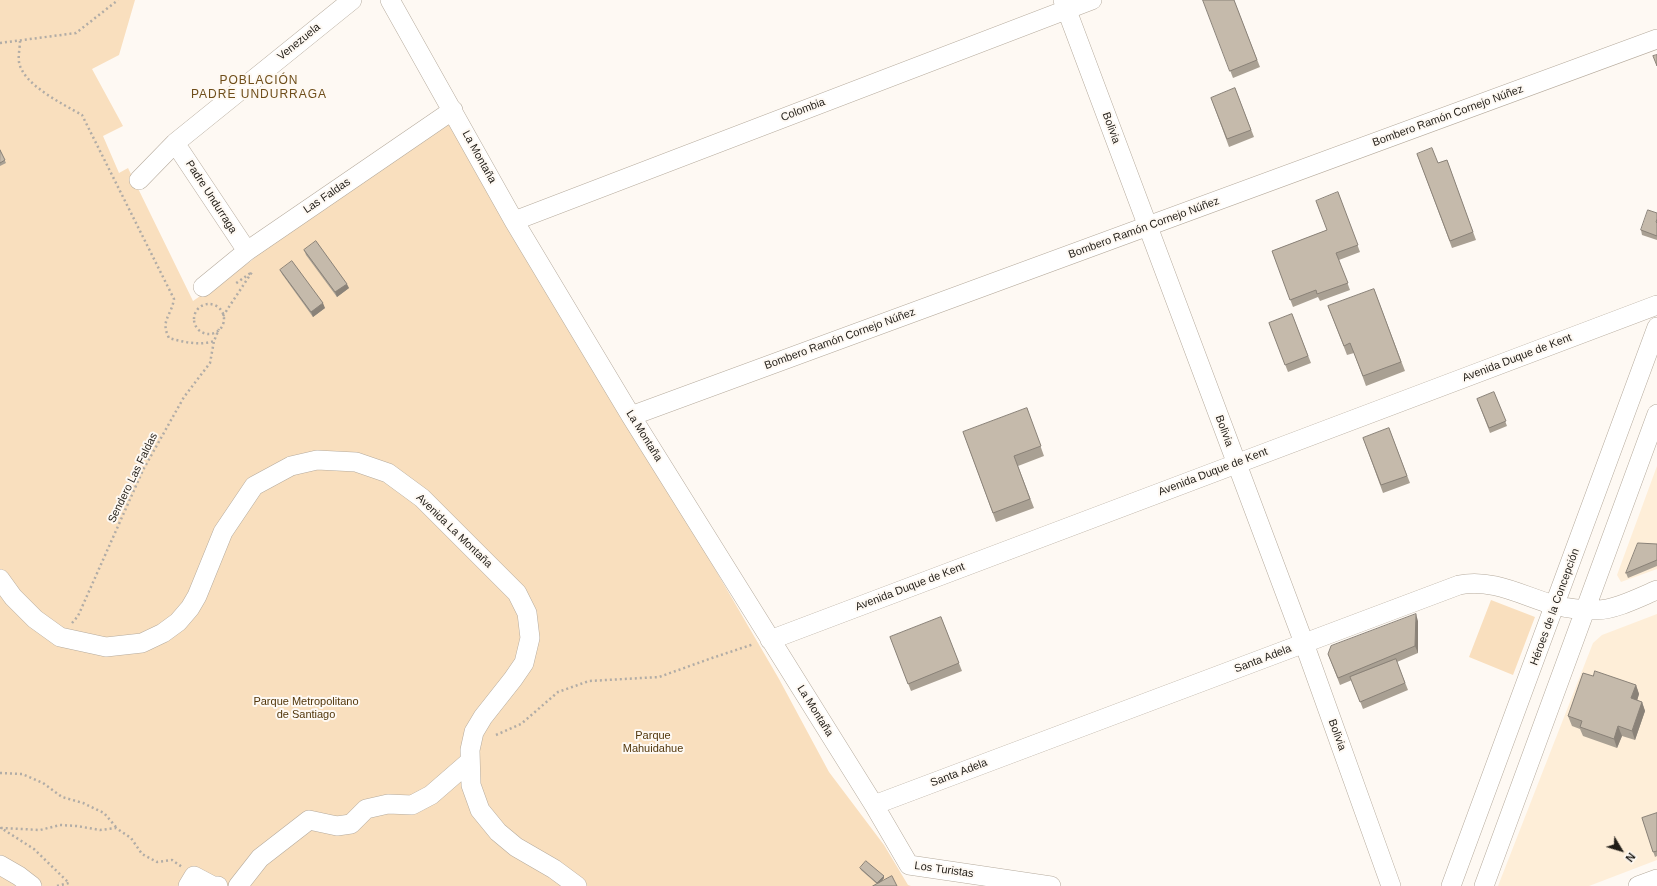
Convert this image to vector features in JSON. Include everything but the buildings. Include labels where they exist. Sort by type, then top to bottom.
[{"type":"street","name":"Venezuela","points":[[139,180],[176,143],[352,0]]},
{"type":"street","name":"La Montaña","points":[[390,0],[514,221],[631,416],[874,805],[909,865]]},
{"type":"street","name":"Colombia","points":[[514,221],[1065,5],[1092,0]]},
{"type":"street","name":"Bolivia","points":[[1065,5],[1304,643],[1391,886]]},
{"type":"street","name":"Bombero Ramón Cornejo Núñez","points":[[631,416],[1657,39]]},
{"type":"street","name":"Las Faldas","points":[[206,297],[247,251],[453,110]]},
{"type":"street","name":"Padre Undurraga","points":[[176,143],[247,251]]},
{"type":"street","name":"Avenida Duque de Kent","points":[[770,640],[1657,305]]},
{"type":"street","name":"Héroes de la Concepción","points":[[1452,886],[1657,328]]},
{"type":"street","points":[[1484,886],[1657,414]]},
{"type":"street","name":"Avenida La Montaña","points":[[0,579],[13,597],[35,619],[60,637],[106,647],[142,643],[163,633],[178,622],[190,608],[197,596],[223,532],[254,486],[291,466],[317,460],[356,462],[388,474],[428,503],[517,593],[527,613],[530,638],[524,663],[482,717],[474,732],[469,762],[471,785],[480,810],[498,832],[516,847],[554,869],[578,886]]},
{"type":"street","name":"Santa Adela","points":[[874,805],[1451,587],[1468,583],[1485,583],[1556,605],[1598,610],[1608,609],[1657,590]]},
{"type":"street","points":[[238,886],[260,858],[309,820],[338,826],[351,824],[366,809],[388,804],[412,806],[431,795],[469,762]]},
{"type":"street","points":[[0,865],[19,876],[32,886]]},
{"type":"street","name":"Los Turistas","points":[[909,865],[1051,886]]},
{"type":"street","points":[[1638,886],[1657,879]]},
{"type":"street","points":[[191,881],[218,886]]},
{"type":"path","points":[[0,43],[76,33],[118,0]]},
{"type":"path","points":[[20,41],[19,63],[27,80],[59,102],[82,115],[174,299],[172,311],[165,322],[165,329],[169,338],[192,343],[207,344],[214,341]]},
{"type":"path","points":[[223,316],[222,312],[206,297],[194,314],[195,325],[198,329],[206,333],[215,332],[219,329],[222,326],[223,316],[252,272],[229,288]]},
{"type":"path","name":"Sendero Las Faldas","points":[[71,625],[78,616],[143,470],[184,397],[210,363],[214,341],[219,329]]},
{"type":"path","points":[[496,735],[521,724],[558,692],[589,681],[659,677],[712,658],[770,640]]},
{"type":"path","points":[[0,772],[22,774],[42,783],[62,797],[83,803],[104,813],[116,828],[131,838],[142,854],[157,862],[172,860],[191,881]]},
{"type":"path","points":[[0,828],[40,830],[60,825],[100,830],[116,828]]},
{"type":"path","points":[[0,828],[34,849],[69,883],[57,886]]},
{"type":"shaded area","points":[[1657,466],[1657,569],[1621,582],[1617,575]]},
{"type":"shaded area","points":[[1657,614],[1657,860],[1589,886],[1498,886],[1593,643],[1602,635]]},
{"type":"green space","name":"Parque Mahuidahue","points":[[0,0],[135,0],[119,55],[92,69],[123,126],[103,136],[119,173],[128,168],[193,301],[251,261],[280,234],[447,119],[708,557],[779,679],[829,772],[884,845],[908,885],[911,886],[0,886]]},
{"type":"green space","points":[[1491,600],[1535,617],[1513,675],[1469,657]]},
{"type":"district","name":"POBLACIÓN PADRE UNDURRAGA","points":[[259,88]]},
{"type":"park label","name":"Parque Metropolitano de Santiago","points":[[306,708]]}]
